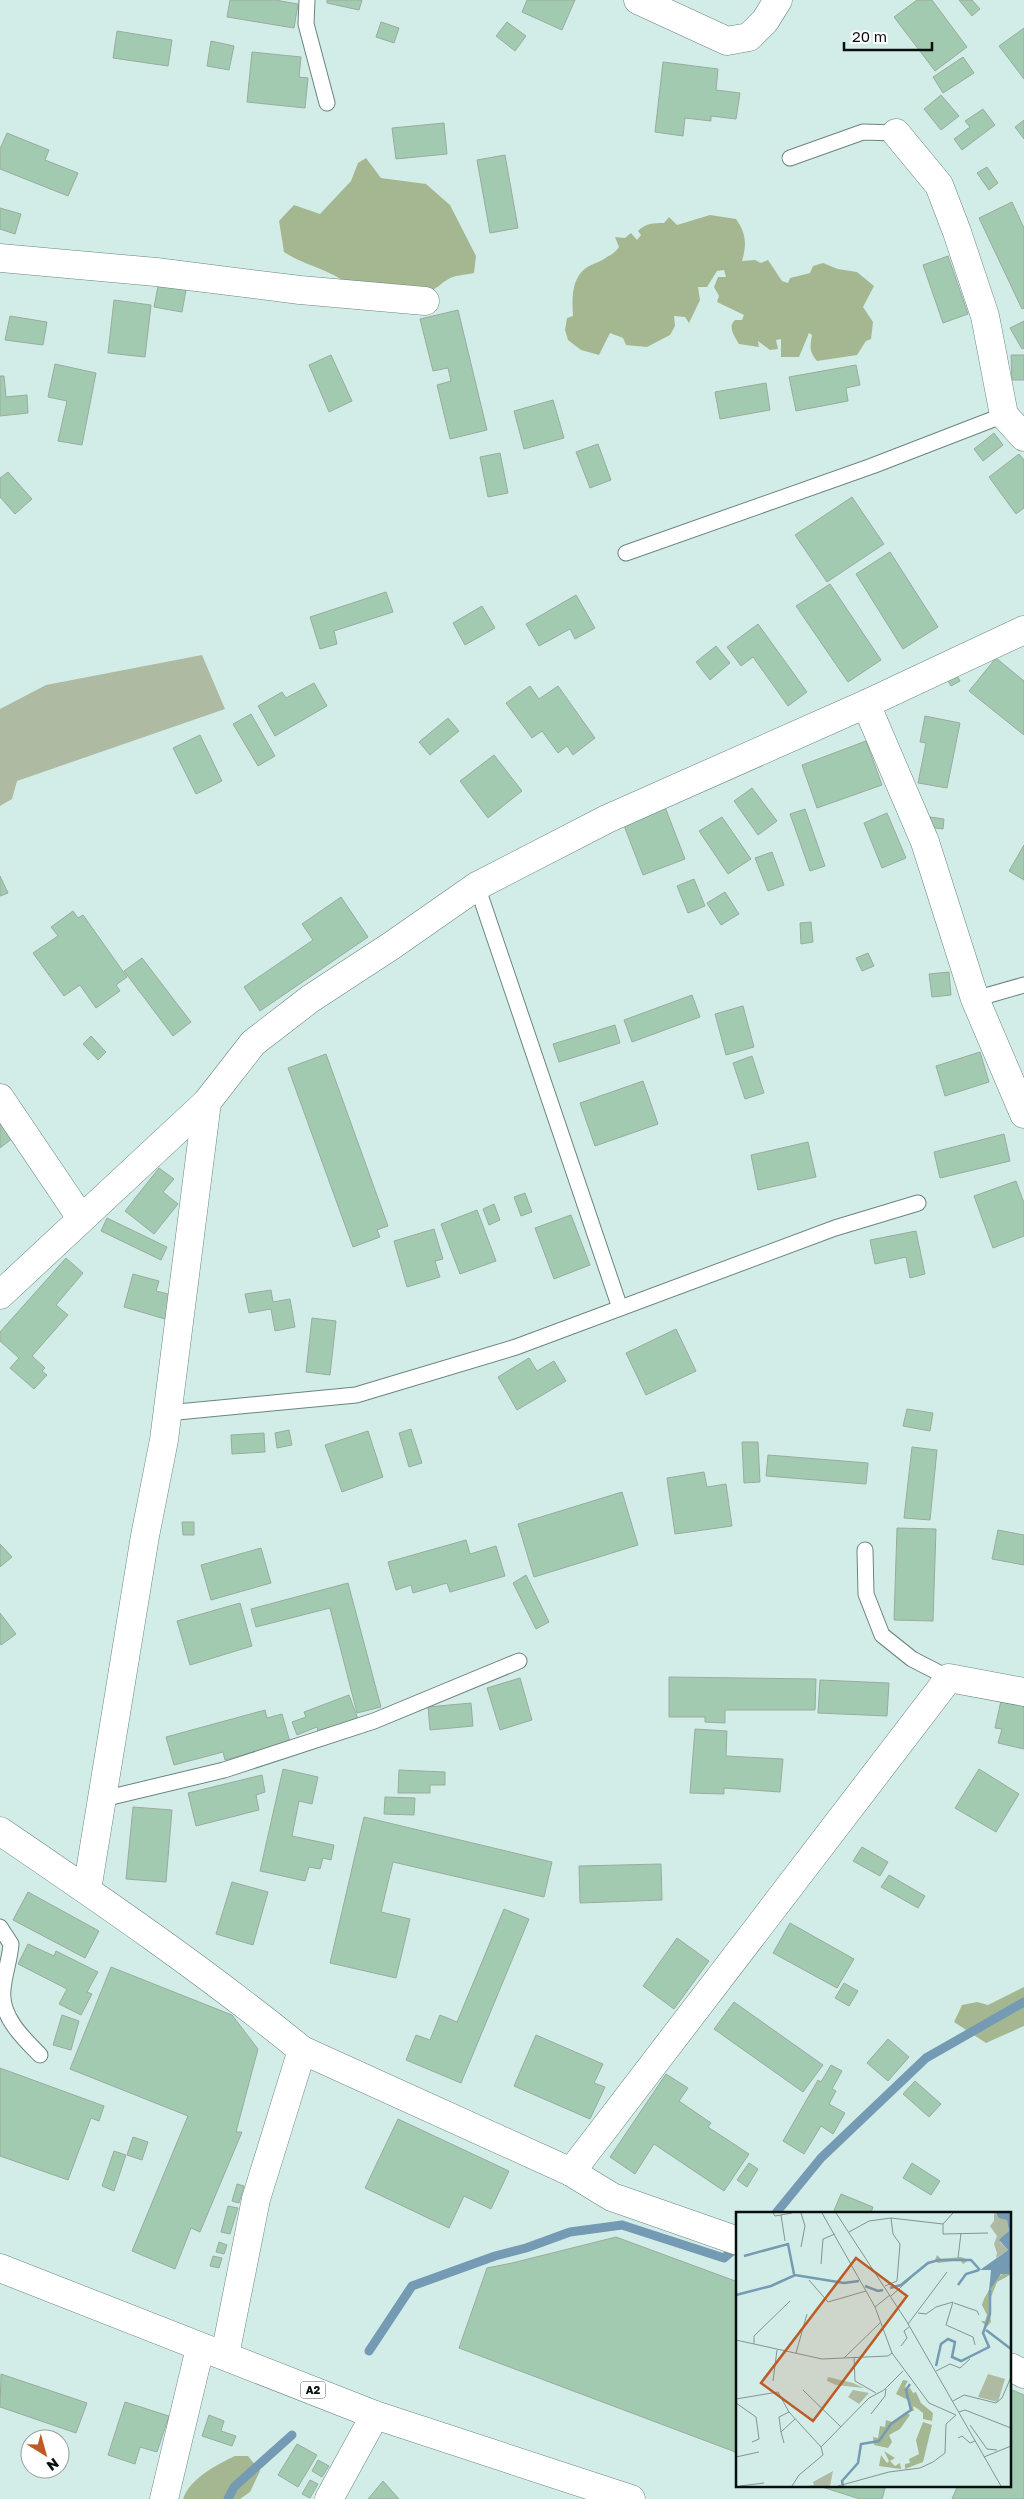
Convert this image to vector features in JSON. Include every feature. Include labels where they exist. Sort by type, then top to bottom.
[{"type":"street","points":[[638,0],[727,42],[749,37],[765,21],[778,0]]},
{"type":"street","points":[[896,133],[939,186],[957,232],[985,316],[1004,415],[1024,437]]},
{"type":"street","points":[[0,258],[156,272],[300,290],[425,301]]},
{"type":"street","points":[[0,1295],[207,1102],[253,1043],[310,999],[477,886],[607,819],[866,704],[1024,630]]},
{"type":"street","points":[[866,704],[925,842],[974,999],[1019,1087],[1024,1114]]},
{"type":"street","points":[[0,1098],[81,1218]]},
{"type":"street","points":[[87,1890],[167,1413],[207,1102]]},
{"type":"street","points":[[571,2172],[948,1678],[1024,1692]]},
{"type":"street","points":[[0,1831],[87,1890],[243,2002],[302,2050],[571,2172],[612,2197],[736,2240]]},
{"type":"street","points":[[164,2499],[212,2351],[256,2198],[302,2050]]},
{"type":"street","name":"A2","points":[[0,2268],[375,2415],[632,2499]]},
{"type":"street","points":[[1012,2369],[1024,2374]]},
{"type":"street","points":[[329,2499],[375,2415]]},
{"type":"lane","points":[[307,0],[306,24],[327,103]]},
{"type":"lane","points":[[790,158],[863,132],[896,133]]},
{"type":"lane","points":[[626,553],[872,466],[1004,415]]},
{"type":"lane","points":[[477,886],[620,1308]]},
{"type":"lane","points":[[974,999],[1024,985]]},
{"type":"lane","points":[[167,1413],[356,1395],[516,1346],[835,1228],[918,1203]]},
{"type":"lane","points":[[865,1550],[866,1594],[882,1635],[912,1659],[948,1678]]},
{"type":"lane","points":[[103,1799],[224,1770],[374,1721],[519,1661]]},
{"type":"lane","points":[[0,1927],[11,1944],[2,1991],[7,2013],[15,2027],[40,2055]]},
{"type":"green space","points":[[366,158],[381,178],[426,184],[450,205],[476,256],[474,273],[450,278],[430,291],[342,280],[284,252],[279,221],[294,205],[320,214],[351,181],[358,163]]},
{"type":"green space","points":[[710,215],[736,219],[745,239],[742,261],[755,260],[761,263],[768,260],[782,281],[788,283],[790,278],[810,273],[813,266],[823,263],[838,269],[857,272],[874,286],[863,307],[873,322],[871,339],[866,341],[857,355],[817,361],[811,352],[812,335],[809,333],[799,357],[781,357],[781,339],[776,340],[778,349],[770,350],[758,341],[759,347],[739,344],[732,332],[732,326],[735,320],[742,320],[744,315],[717,302],[719,296],[714,287],[718,277],[726,277],[724,270],[717,271],[707,287],[698,287],[700,300],[689,323],[685,317],[674,316],[675,326],[670,335],[647,347],[626,345],[623,338],[610,333],[599,355],[581,350],[568,340],[565,330],[567,318],[573,316],[575,284],[586,268],[612,254],[619,247],[615,237],[625,238],[631,233],[637,240],[641,235],[638,231],[641,228],[650,224],[664,223],[669,217],[677,225]]},
{"type":"green space","points":[[202,655],[225,709],[17,781],[12,799],[0,806],[0,709],[46,685]]},
{"type":"green space","points":[[1024,1987],[1024,2026],[986,2043],[954,2022],[962,2005],[977,2002],[988,2005]]},
{"type":"green space","points":[[235,2456],[248,2456],[260,2471],[250,2492],[240,2499],[183,2499],[191,2485],[205,2473]]},
{"type":"building","points":[[230,0],[275,0],[298,4],[294,28],[227,17]]},
{"type":"building","points":[[327,0],[362,0],[359,10],[327,3]]},
{"type":"building","points":[[527,0],[575,0],[562,30],[522,12]]},
{"type":"building","points":[[917,0],[932,0],[967,47],[935,71],[894,17]]},
{"type":"building","points":[[959,0],[972,0],[980,9],[972,16]]},
{"type":"building","points":[[381,22],[399,28],[394,43],[376,37]]},
{"type":"building","points":[[507,22],[526,36],[515,51],[496,36]]},
{"type":"building","points":[[1024,28],[1024,79],[999,46]]},
{"type":"building","points":[[117,31],[172,40],[168,66],[113,58]]},
{"type":"building","points":[[211,41],[234,46],[229,70],[207,66]]},
{"type":"building","points":[[252,52],[301,57],[299,77],[308,78],[305,108],[247,102]]},
{"type":"building","points":[[963,57],[974,73],[943,93],[933,77]]},
{"type":"building","points":[[663,62],[718,69],[716,90],[740,93],[736,119],[711,116],[711,121],[685,118],[683,136],[655,132]]},
{"type":"building","points":[[941,95],[959,116],[941,130],[924,109]]},
{"type":"building","points":[[983,109],[995,125],[962,150],[954,139],[970,127],[965,121]]},
{"type":"building","points":[[1024,120],[1024,139],[1015,127]]},
{"type":"building","points":[[444,123],[447,154],[396,159],[392,128]]},
{"type":"building","points":[[7,133],[49,150],[45,160],[78,173],[68,196],[0,169],[0,149]]},
{"type":"building","points":[[505,155],[518,228],[490,233],[477,160]]},
{"type":"building","points":[[987,167],[998,183],[989,190],[977,173]]},
{"type":"building","points":[[1012,202],[1024,228],[1024,308],[1022,309],[979,218]]},
{"type":"building","points":[[0,208],[21,214],[15,234],[0,229]]},
{"type":"building","points":[[948,256],[968,314],[943,323],[923,265]]},
{"type":"building","points":[[158,286],[186,290],[182,312],[154,307]]},
{"type":"building","points":[[114,300],[151,305],[145,357],[108,353]]},
{"type":"building","points":[[458,310],[487,430],[450,439],[437,385],[451,381],[448,368],[433,371],[420,319]]},
{"type":"building","points":[[10,316],[47,322],[43,345],[5,340]]},
{"type":"building","points":[[1024,321],[1024,348],[1022,349],[1010,328]]},
{"type":"building","points":[[331,355],[352,401],[329,412],[309,365]]},
{"type":"building","points":[[1011,355],[1024,355],[1024,380],[1012,380]]},
{"type":"building","points":[[55,364],[96,373],[82,445],[58,441],[67,401],[48,397]]},
{"type":"building","points":[[856,365],[860,385],[846,388],[848,401],[796,411],[789,377]]},
{"type":"building","points":[[0,376],[4,376],[6,397],[27,395],[28,413],[0,416]]},
{"type":"building","points":[[766,383],[770,410],[720,419],[715,392]]},
{"type":"building","points":[[553,400],[564,438],[524,449],[514,411]]},
{"type":"building","points":[[994,433],[1003,445],[983,461],[974,449]]},
{"type":"building","points":[[598,444],[611,480],[590,488],[576,452]]},
{"type":"building","points":[[500,453],[508,493],[488,497],[480,457]]},
{"type":"building","points":[[1019,454],[1024,460],[1024,508],[1016,514],[989,477]]},
{"type":"building","points":[[8,472],[32,499],[15,514],[0,497],[0,478]]},
{"type":"building","points":[[852,497],[884,544],[827,582],[795,535]]},
{"type":"building","points":[[890,552],[938,627],[903,649],[856,574]]},
{"type":"building","points":[[830,584],[881,660],[848,682],[796,606]]},
{"type":"building","points":[[386,592],[393,612],[334,631],[337,644],[320,649],[310,617]]},
{"type":"building","points":[[576,595],[595,628],[575,639],[570,629],[539,646],[526,624]]},
{"type":"building","points":[[482,606],[495,628],[465,645],[453,623]]},
{"type":"building","points":[[758,624],[807,692],[788,706],[753,657],[741,666],[727,647]]},
{"type":"building","points":[[716,646],[730,663],[710,680],[696,662]]},
{"type":"building","points":[[996,658],[1024,681],[1024,735],[969,691]]},
{"type":"building","points":[[955,672],[960,681],[951,686],[946,677]]},
{"type":"building","points":[[314,683],[327,706],[275,736],[258,706],[282,692],[286,698]]},
{"type":"building","points":[[530,686],[539,699],[558,686],[595,738],[573,755],[567,746],[558,753],[542,731],[532,738],[506,703]]},
{"type":"building","points":[[251,714],[275,756],[258,766],[233,724]]},
{"type":"building","points":[[925,716],[960,723],[947,788],[918,783],[926,743],[920,742]]},
{"type":"building","points":[[448,718],[459,731],[430,755],[419,742]]},
{"type":"building","points":[[200,735],[222,781],[196,794],[173,748]]},
{"type":"building","points":[[866,741],[882,785],[817,808],[802,765]]},
{"type":"building","points":[[494,755],[522,791],[488,818],[460,781]]},
{"type":"building","points":[[752,788],[777,821],[758,835],[734,801]]},
{"type":"building","points":[[665,807],[685,859],[643,875],[623,823]]},
{"type":"building","points":[[805,809],[825,866],[810,871],[790,814]]},
{"type":"building","points":[[887,813],[906,858],[882,868],[864,823]]},
{"type":"building","points":[[722,817],[751,859],[728,874],[699,831]]},
{"type":"building","points":[[930,817],[944,819],[943,829],[928,827]]},
{"type":"building","points":[[1024,845],[1024,880],[1009,871]]},
{"type":"building","points":[[772,852],[784,885],[768,891],[755,858]]},
{"type":"building","points":[[0,876],[8,893],[0,896]]},
{"type":"building","points":[[694,879],[705,906],[688,913],[677,886]]},
{"type":"building","points":[[725,892],[739,914],[721,925],[707,903]]},
{"type":"building","points":[[341,897],[368,937],[260,1011],[244,987],[313,940],[302,924]]},
{"type":"building","points":[[73,911],[78,918],[83,915],[127,977],[116,985],[120,991],[96,1008],[80,985],[64,996],[33,953],[58,936],[51,927]]},
{"type":"building","points":[[811,922],[813,942],[801,944],[800,923]]},
{"type":"building","points":[[868,953],[874,966],[862,971],[856,958]]},
{"type":"building","points":[[142,958],[191,1022],[173,1036],[124,971]]},
{"type":"building","points":[[949,972],[951,995],[932,997],[929,974]]},
{"type":"building","points":[[692,995],[700,1017],[632,1042],[624,1020]]},
{"type":"building","points":[[743,1006],[754,1047],[726,1055],[715,1014]]},
{"type":"building","points":[[615,1025],[620,1043],[559,1062],[553,1044]]},
{"type":"building","points":[[91,1036],[106,1052],[98,1060],[83,1044]]},
{"type":"building","points":[[980,1052],[989,1082],[945,1096],[936,1066]]},
{"type":"building","points":[[326,1054],[388,1226],[377,1230],[380,1237],[353,1247],[288,1068]]},
{"type":"building","points":[[752,1056],[764,1093],[745,1099],[733,1063]]},
{"type":"building","points":[[643,1081],[658,1124],[595,1146],[580,1103]]},
{"type":"building","points":[[0,1108],[18,1134],[0,1148]]},
{"type":"building","points":[[1004,1134],[1010,1161],[940,1178],[934,1152]]},
{"type":"building","points":[[808,1142],[816,1177],[758,1190],[751,1155]]},
{"type":"building","points":[[159,1168],[174,1179],[163,1192],[178,1204],[154,1234],[125,1211]]},
{"type":"building","points":[[1016,1181],[1024,1203],[1024,1236],[993,1248],[974,1196]]},
{"type":"building","points":[[525,1193],[532,1212],[521,1216],[514,1197]]},
{"type":"building","points":[[494,1204],[500,1220],[489,1225],[483,1209]]},
{"type":"building","points":[[477,1210],[496,1261],[460,1274],[441,1224]]},
{"type":"building","points":[[571,1215],[590,1265],[554,1279],[535,1228]]},
{"type":"building","points":[[107,1218],[167,1247],[161,1260],[101,1231]]},
{"type":"building","points":[[434,1229],[443,1259],[435,1261],[440,1277],[407,1287],[394,1241]]},
{"type":"building","points":[[916,1231],[925,1274],[910,1278],[906,1257],[875,1264],[870,1240]]},
{"type":"building","points":[[66,1258],[83,1273],[56,1305],[68,1315],[32,1356],[45,1368],[42,1371],[47,1375],[34,1389],[10,1368],[19,1358],[0,1341],[0,1332]]},
{"type":"building","points":[[133,1274],[159,1281],[156,1291],[172,1295],[165,1319],[124,1307]]},
{"type":"building","points":[[271,1290],[273,1302],[290,1299],[295,1327],[275,1331],[271,1309],[249,1313],[245,1294]]},
{"type":"building","points":[[312,1318],[336,1321],[330,1375],[306,1372]]},
{"type":"building","points":[[676,1329],[696,1371],[646,1395],[626,1353]]},
{"type":"building","points":[[529,1358],[537,1371],[554,1361],[566,1381],[517,1410],[498,1377]]},
{"type":"building","points":[[907,1409],[933,1413],[930,1431],[903,1426]]},
{"type":"building","points":[[411,1429],[422,1463],[409,1467],[399,1433]]},
{"type":"building","points":[[289,1430],[292,1445],[277,1448],[275,1433]]},
{"type":"building","points":[[368,1431],[383,1477],[342,1492],[325,1445]]},
{"type":"building","points":[[264,1433],[265,1452],[232,1454],[231,1435]]},
{"type":"building","points":[[742,1442],[758,1442],[760,1482],[744,1483]]},
{"type":"building","points":[[912,1447],[937,1450],[930,1520],[904,1518]]},
{"type":"building","points":[[768,1455],[868,1463],[866,1484],[766,1476]]},
{"type":"building","points":[[704,1472],[707,1487],[726,1484],[732,1526],[675,1534],[667,1478]]},
{"type":"building","points":[[622,1492],[638,1545],[534,1577],[518,1524]]},
{"type":"building","points":[[182,1522],[194,1522],[194,1535],[183,1535]]},
{"type":"building","points":[[897,1528],[936,1529],[933,1621],[894,1620]]},
{"type":"building","points":[[998,1530],[1024,1535],[1024,1565],[992,1559]]},
{"type":"building","points":[[466,1540],[470,1554],[496,1546],[505,1576],[450,1592],[447,1583],[413,1593],[411,1585],[396,1590],[388,1562]]},
{"type":"building","points":[[0,1544],[12,1557],[0,1567]]},
{"type":"building","points":[[261,1548],[271,1583],[211,1600],[201,1565]]},
{"type":"building","points":[[526,1575],[549,1622],[536,1629],[513,1583]]},
{"type":"building","points":[[348,1583],[381,1707],[357,1713],[330,1608],[256,1627],[251,1609]]},
{"type":"building","points":[[240,1603],[252,1646],[190,1665],[177,1621]]},
{"type":"building","points":[[0,1613],[16,1634],[1,1645],[0,1644]]},
{"type":"building","points":[[669,1677],[816,1679],[815,1710],[725,1710],[725,1723],[705,1722],[705,1717],[669,1717]]},
{"type":"building","points":[[520,1678],[532,1720],[500,1730],[487,1688]]},
{"type":"building","points":[[820,1680],[889,1683],[887,1716],[818,1713]]},
{"type":"building","points":[[349,1695],[358,1719],[319,1734],[317,1727],[297,1735],[292,1722],[306,1717],[304,1712]]},
{"type":"building","points":[[1002,1696],[1024,1701],[1024,1749],[998,1743],[1002,1729],[995,1728]]},
{"type":"building","points":[[471,1703],[473,1726],[430,1730],[428,1707]]},
{"type":"building","points":[[265,1710],[267,1718],[282,1714],[290,1742],[225,1760],[223,1752],[174,1765],[166,1737]]},
{"type":"building","points":[[695,1729],[727,1731],[726,1756],[783,1759],[780,1792],[724,1788],[724,1794],[690,1793]]},
{"type":"building","points":[[283,1769],[318,1777],[312,1804],[299,1801],[292,1836],[334,1845],[331,1860],[323,1858],[320,1869],[309,1867],[305,1881],[260,1871]]},
{"type":"building","points":[[979,1769],[1019,1794],[996,1832],[955,1808]]},
{"type":"building","points":[[399,1770],[445,1772],[445,1785],[430,1785],[430,1793],[398,1793]]},
{"type":"building","points":[[262,1775],[265,1792],[256,1795],[259,1810],[196,1826],[188,1793]]},
{"type":"building","points":[[385,1797],[415,1798],[414,1815],[384,1814]]},
{"type":"building","points":[[133,1807],[172,1810],[166,1882],[126,1879]]},
{"type":"building","points":[[364,1817],[552,1862],[544,1897],[393,1862],[381,1912],[410,1919],[396,1978],[330,1963]]},
{"type":"building","points":[[862,1847],[888,1862],[880,1876],[853,1861]]},
{"type":"building","points":[[661,1864],[662,1900],[580,1903],[579,1866]]},
{"type":"building","points":[[889,1875],[925,1896],[918,1908],[881,1887]]},
{"type":"building","points":[[232,1882],[268,1892],[253,1945],[216,1934]]},
{"type":"building","points":[[28,1892],[99,1931],[85,1958],[13,1920]]},
{"type":"building","points":[[504,1909],[529,1919],[461,2083],[406,2060],[416,2035],[430,2040],[440,2015],[457,2022]]},
{"type":"building","points":[[790,1923],[854,1959],[837,1988],[773,1953]]},
{"type":"building","points":[[677,1938],[709,1961],[674,2009],[643,1986]]},
{"type":"building","points":[[28,1944],[54,1956],[56,1951],[98,1972],[87,1992],[92,1994],[81,2015],[59,2004],[67,1989],[18,1964]]},
{"type":"building","points":[[111,1967],[232,2015],[258,2049],[236,2132],[242,2132],[200,2232],[191,2228],[175,2269],[132,2251],[188,2116],[70,2069]]},
{"type":"building","points":[[844,1983],[858,1991],[849,2006],[835,1998]]},
{"type":"building","points":[[734,2002],[823,2065],[803,2092],[714,2029]]},
{"type":"building","points":[[62,2015],[79,2021],[71,2050],[53,2045]]},
{"type":"building","points":[[536,2035],[603,2064],[594,2083],[605,2087],[590,2119],[514,2086]]},
{"type":"building","points":[[888,2039],[909,2057],[888,2081],[867,2063]]},
{"type":"building","points":[[831,2065],[842,2071],[832,2089],[836,2091],[829,2104],[845,2113],[833,2134],[821,2126],[804,2154],[783,2141],[818,2080],[821,2082]]},
{"type":"building","points":[[0,2068],[104,2106],[99,2121],[91,2118],[68,2180],[0,2156]]},
{"type":"building","points":[[666,2074],[688,2088],[679,2101],[711,2123],[708,2127],[749,2154],[724,2191],[654,2144],[635,2174],[610,2157]]},
{"type":"building","points":[[915,2081],[941,2104],[929,2117],[903,2094]]},
{"type":"building","points":[[398,2119],[509,2171],[491,2209],[464,2196],[449,2228],[365,2188]]},
{"type":"building","points":[[133,2137],[148,2142],[142,2160],[127,2155]]},
{"type":"building","points":[[114,2151],[126,2155],[114,2191],[102,2186]]},
{"type":"building","points":[[749,2163],[758,2169],[747,2187],[737,2180]]},
{"type":"building","points":[[912,2163],[940,2181],[931,2195],[903,2178]]},
{"type":"building","points":[[237,2184],[244,2186],[239,2203],[232,2201]]},
{"type":"building","points":[[841,2194],[873,2207],[871,2212],[833,2212]]},
{"type":"building","points":[[228,2206],[238,2208],[230,2234],[221,2232]]},
{"type":"building","points":[[616,2237],[736,2281],[736,2452],[459,2348],[487,2268]]},
{"type":"building","points":[[219,2242],[227,2245],[224,2254],[216,2252]]},
{"type":"building","points":[[213,2256],[222,2258],[219,2268],[210,2266]]},
{"type":"building","points":[[1,2374],[87,2403],[76,2433],[70,2431],[70,2429],[64,2429],[0,2407]]},
{"type":"building","points":[[1012,2390],[1024,2395],[1024,2499],[952,2499],[958,2486],[1012,2486]]},
{"type":"building","points":[[125,2402],[169,2416],[157,2452],[140,2447],[135,2464],[108,2455]]},
{"type":"building","points":[[209,2415],[224,2421],[221,2431],[236,2436],[232,2446],[202,2436]]},
{"type":"building","points":[[297,2444],[317,2455],[298,2487],[278,2475]]},
{"type":"building","points":[[318,2460],[329,2466],[322,2477],[312,2471]]},
{"type":"building","points":[[310,2480],[318,2484],[310,2498],[302,2494]]},
{"type":"building","points":[[383,2481],[399,2499],[368,2499]]},
{"type":"building","points":[[886,2486],[882,2499],[860,2499],[822,2487]]},
{"type":"waterway","points":[[777,2212],[821,2158],[926,2058],[1024,2002]]},
{"type":"waterway","points":[[369,2351],[412,2286],[495,2256],[526,2248],[570,2232],[622,2225],[724,2258],[736,2248]]},
{"type":"waterway","points":[[228,2499],[234,2487],[292,2435]]}]
